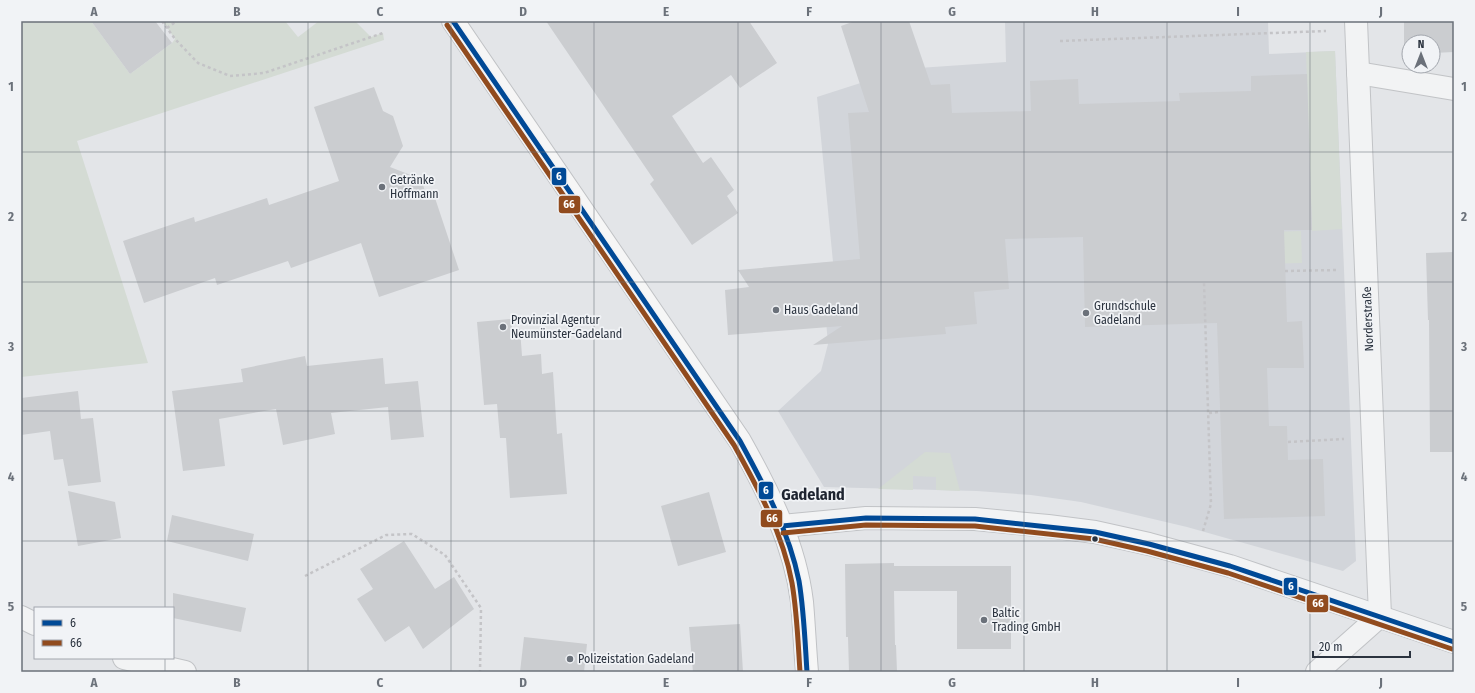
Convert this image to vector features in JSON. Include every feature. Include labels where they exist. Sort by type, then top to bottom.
[{"type":"main road","points":[[453,21],[740,441],[764,483],[782,526],[794,561],[802,601],[807,672]]},
{"type":"street","name":"Norderstraße","points":[[1356,21],[1380,616]]},
{"type":"street","points":[[1358,73],[1454,89]]},
{"type":"street","points":[[782,526],[866,518],[968,519],[1095,532],[1149,544],[1230,566],[1454,642]]},
{"type":"street","points":[[1317,672],[1380,616]]},
{"type":"street","points":[[21,617],[34,624]]},
{"type":"street","points":[[128,659],[185,672]]},
{"type":"path","points":[[162,21],[175,39],[198,63],[230,76],[264,74],[383,33]]},
{"type":"path","points":[[167,28],[178,21]]},
{"type":"path","points":[[1060,41],[1326,31]]},
{"type":"path","points":[[1286,271],[1344,270]]},
{"type":"path","points":[[1203,531],[1211,504],[1204,282]]},
{"type":"path","points":[[1209,413],[1219,412]]},
{"type":"path","points":[[1288,442],[1351,439]]},
{"type":"path","points":[[305,576],[386,536],[412,534],[445,555],[481,608],[480,672]]},
{"type":"shaded area","points":[[21,21],[91,21],[130,74],[172,43],[175,39],[164,23],[167,21],[285,21],[298,37],[319,21],[355,21],[371,37],[383,33],[384,40],[77,141],[148,363],[21,377]]},
{"type":"shaded area","name":"Grundschule Gadeland","points":[[1005,21],[1268,21],[1269,54],[1335,51],[1356,561],[1343,571],[1187,527],[1081,502],[1031,495],[977,491],[824,487],[778,411],[821,371],[828,344],[821,263],[833,262],[817,97],[904,69],[1006,62]]},
{"type":"shaded area","points":[[1335,51],[1342,229],[1312,231],[1306,52]]},
{"type":"shaded area","points":[[1301,231],[1302,263],[1224,265],[1195,234]]},
{"type":"shaded area","points":[[925,452],[950,453],[960,491],[936,490],[936,477],[913,476],[913,490],[878,489]]},
{"type":"building","points":[[91,21],[155,21],[172,43],[130,74]]},
{"type":"building","points":[[546,21],[749,21],[777,63],[740,88],[731,75],[672,116],[703,163],[711,157],[734,190],[727,196],[738,213],[692,245],[650,184],[654,180]]},
{"type":"building","points":[[855,21],[909,21],[931,85],[950,84],[952,113],[1031,111],[1030,81],[1078,79],[1079,104],[1180,101],[1179,93],[1251,91],[1251,76],[1307,74],[1312,230],[1284,230],[1287,322],[1302,321],[1304,368],[1267,368],[1269,426],[1287,426],[1288,460],[1323,459],[1325,516],[1224,519],[1217,323],[1085,327],[1083,237],[1005,239],[1009,289],[974,292],[977,324],[945,327],[946,334],[813,345],[842,326],[728,335],[725,290],[749,287],[738,270],[860,259],[848,113],[869,112],[841,26]]},
{"type":"building","points":[[1404,21],[1454,21],[1454,52],[1441,53],[1441,34],[1404,34]]},
{"type":"building","points":[[374,87],[383,111],[393,116],[403,146],[390,167],[421,179],[426,194],[433,192],[459,270],[379,297],[361,243],[291,268],[288,261],[217,285],[215,278],[144,303],[123,241],[194,217],[195,222],[267,198],[269,205],[339,181],[314,107]]},
{"type":"building","points":[[1454,252],[1454,452],[1430,452],[1429,320],[1426,253]]},
{"type":"building","points":[[511,319],[512,329],[520,329],[522,356],[541,354],[542,374],[553,372],[557,434],[562,433],[567,494],[510,498],[506,438],[500,438],[497,404],[484,405],[477,322]]},
{"type":"building","points":[[305,356],[307,366],[383,358],[385,384],[418,381],[424,437],[391,440],[388,407],[331,413],[335,434],[283,445],[276,409],[219,419],[225,466],[183,471],[172,391],[243,382],[241,369]]},
{"type":"building","points":[[78,391],[81,419],[93,418],[101,482],[68,486],[63,459],[54,460],[50,431],[21,435],[21,398]]},
{"type":"building","points":[[68,491],[115,502],[121,538],[78,546]]},
{"type":"building","points":[[709,492],[726,552],[678,566],[661,506]]},
{"type":"building","points":[[172,515],[254,534],[248,561],[167,541]]},
{"type":"building","points":[[404,541],[435,589],[454,577],[474,609],[423,649],[409,626],[385,642],[357,599],[373,589],[360,569]]},
{"type":"building","points":[[894,563],[894,566],[1011,566],[1011,649],[957,649],[957,591],[894,591],[897,672],[849,672],[848,637],[846,637],[845,564]]},
{"type":"building","points":[[173,593],[246,608],[241,632],[174,618]]},
{"type":"building","points":[[740,624],[743,672],[693,672],[689,627]]},
{"type":"building","points":[[524,637],[587,644],[584,672],[520,672]]},
{"type":"transit line","name":"6","points":[[453,21],[740,441],[758,474],[775,509],[795,562],[802,604],[807,672]]},
{"type":"transit line","name":"66","points":[[447,25],[734,445],[743,461],[769,512],[783,547],[788,565],[795,605],[800,672]]},
{"type":"transit line","name":"6","points":[[782,526],[866,518],[975,519],[1095,532],[1149,544],[1230,566],[1454,642]]},
{"type":"transit line","name":"66","points":[[783,533],[866,525],[975,526],[1094,539],[1147,551],[1228,573],[1452,649]]},
{"type":"place","name":"Getränke Hoffmann","points":[[382,187]]},
{"type":"place","name":"Haus Gadeland","points":[[776,310]]},
{"type":"place","name":"Grundschule Gadeland","points":[[1086,313]]},
{"type":"place","name":"Provinzial Agentur Neumünster-Gadeland","points":[[503,327]]},
{"type":"place","name":"Baltic Trading GmbH","points":[[984,620]]},
{"type":"place","name":"Polizeistation Gadeland","points":[[570,659]]},
{"type":"district","name":"Gadeland","points":[[813,494]]}]
